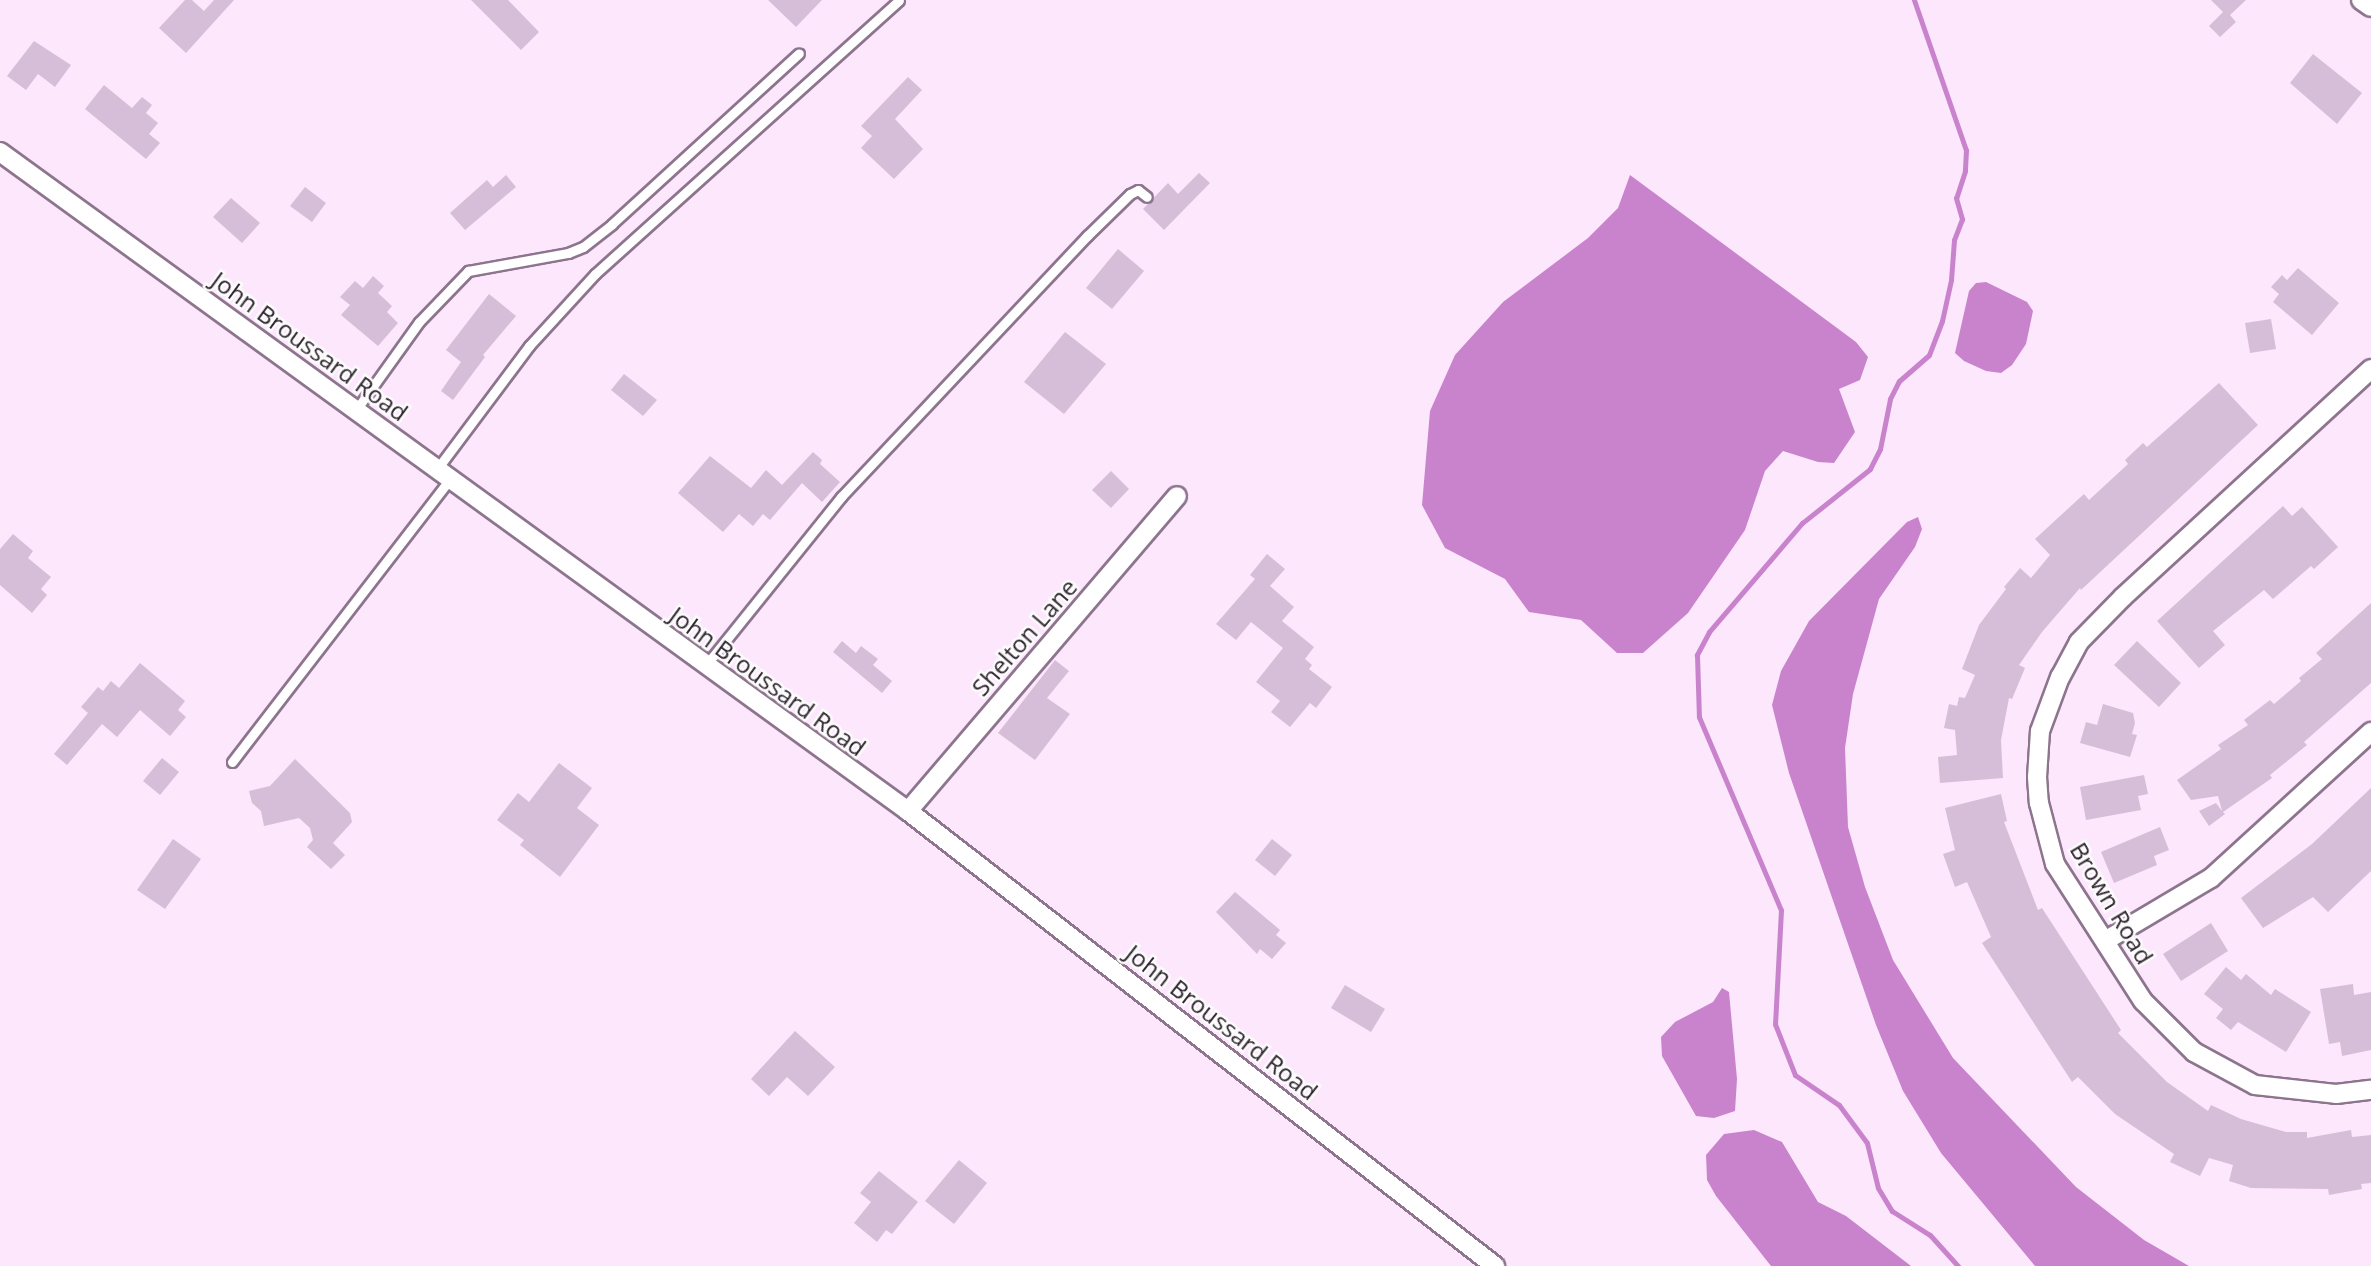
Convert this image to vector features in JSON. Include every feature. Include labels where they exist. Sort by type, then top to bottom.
[{"type":"street","points":[[2361,0],[2371,7]]},
{"type":"street","name":"John Broussard Road","points":[[0,152],[704,666],[908,811],[1495,1266]]},
{"type":"street","name":"Brown Road","points":[[2371,369],[2123,597],[2079,642],[2060,677],[2040,731],[2037,777],[2039,803],[2055,864],[2143,1001],[2194,1052],[2255,1084],[2336,1094],[2371,1090]]},
{"type":"street","name":"Shelton Lane","points":[[908,811],[1177,496]]},
{"type":"street","points":[[2105,941],[2211,878],[2371,733]]},
{"type":"lane","points":[[232,762],[444,474],[529,346],[595,274],[899,0]]},
{"type":"lane","points":[[356,410],[419,322],[468,271],[559,255],[583,247],[612,224],[799,53]]},
{"type":"lane","points":[[704,666],[841,497],[1102,221],[1130,194],[1138,190],[1147,197]]},
{"type":"shaded area","points":[[1630,175],[1856,342],[1868,357],[1860,380],[1839,389],[1855,432],[1834,463],[1818,462],[1783,451],[1765,471],[1745,530],[1688,613],[1643,653],[1617,653],[1581,620],[1529,612],[1505,579],[1445,548],[1422,505],[1430,411],[1455,355],[1503,302],[1588,238],[1618,208]]},
{"type":"shaded area","points":[[1986,282],[2027,302],[2033,311],[2026,344],[2012,365],[2001,373],[1986,371],[1964,361],[1955,353],[1969,291],[1976,283]]},
{"type":"shaded area","points":[[1918,517],[1922,529],[1915,547],[1879,599],[1853,694],[1845,748],[1848,827],[1865,887],[1893,960],[1953,1058],[2076,1187],[2144,1240],[2189,1266],[2035,1266],[1941,1153],[1903,1091],[1876,1025],[1789,773],[1772,705],[1781,671],[1809,621],[1907,522]]},
{"type":"shaded area","points":[[1722,988],[1729,992],[1737,1079],[1735,1111],[1714,1118],[1696,1116],[1662,1056],[1661,1037],[1675,1022],[1713,1002]]},
{"type":"shaded area","points":[[1754,1130],[1782,1142],[1818,1202],[1846,1216],[1911,1266],[1771,1266],[1716,1196],[1707,1180],[1706,1155],[1724,1134]]},
{"type":"building","points":[[185,0],[192,0],[204,11],[214,0],[234,0],[186,53],[159,28]]},
{"type":"building","points":[[471,0],[508,0],[539,32],[521,50]]},
{"type":"building","points":[[768,0],[822,0],[796,27]]},
{"type":"building","points":[[2211,0],[2246,0],[2230,15],[2236,22],[2220,37],[2209,26],[2223,12]]},
{"type":"building","points":[[34,41],[71,65],[55,87],[38,74],[26,90],[7,76]]},
{"type":"building","points":[[2313,54],[2362,93],[2337,124],[2290,83]]},
{"type":"building","points":[[908,77],[922,90],[895,119],[923,149],[894,179],[861,148],[872,136],[861,126]]},
{"type":"building","points":[[104,85],[132,108],[142,97],[152,105],[146,113],[158,123],[149,134],[160,143],[146,159],[85,109]]},
{"type":"building","points":[[1199,173],[1210,183],[1164,230],[1143,209],[1168,183],[1178,194]]},
{"type":"building","points":[[506,175],[516,187],[465,230],[450,213],[487,180],[493,187]]},
{"type":"building","points":[[305,187],[326,203],[312,222],[290,206]]},
{"type":"building","points":[[231,198],[260,223],[242,243],[213,217]]},
{"type":"building","points":[[1118,249],[1144,271],[1112,309],[1086,288]]},
{"type":"building","points":[[2298,268],[2339,303],[2312,335],[2273,302],[2279,294],[2271,287],[2282,275],[2287,280]]},
{"type":"building","points":[[373,276],[384,286],[378,293],[392,306],[387,312],[398,323],[378,346],[341,315],[350,305],[340,297],[355,281],[363,288]]},
{"type":"building","points":[[489,294],[516,316],[483,355],[485,357],[453,400],[441,391],[461,362],[446,350]]},
{"type":"building","points":[[2271,319],[2276,349],[2250,353],[2245,323]]},
{"type":"building","points":[[1065,332],[1106,364],[1064,414],[1024,382]]},
{"type":"building","points":[[624,374],[657,400],[643,416],[611,390]]},
{"type":"building","points":[[2219,383],[2258,425],[2081,590],[2080,588],[2042,632],[2019,665],[2025,668],[2012,699],[2009,698],[2001,740],[2003,778],[1940,783],[1938,757],[1957,755],[1955,730],[1944,728],[1949,704],[1957,706],[1959,697],[1965,698],[1975,675],[1962,669],[1979,625],[2020,568],[2031,578],[2050,555],[2035,539],[2084,494],[2089,500],[2128,464],[2125,460],[2143,443],[2147,447]]},
{"type":"building","points":[[813,452],[822,460],[820,464],[840,482],[822,502],[802,483],[770,520],[763,514],[753,526],[739,514],[723,532],[678,493],[710,456],[751,488],[766,470],[782,485]]},
{"type":"building","points":[[1111,471],[1129,489],[1111,508],[1092,490]]},
{"type":"building","points":[[2283,506],[2292,516],[2302,507],[2338,547],[2314,569],[2311,566],[2273,599],[2264,590],[2213,631],[2225,645],[2199,668],[2157,621]]},
{"type":"building","points":[[13,534],[33,551],[28,558],[51,577],[41,589],[47,595],[32,613],[0,585],[0,549]]},
{"type":"building","points":[[1267,554],[1285,569],[1270,586],[1294,607],[1282,621],[1314,647],[1305,659],[1312,665],[1309,669],[1332,687],[1316,708],[1310,703],[1290,727],[1271,712],[1280,701],[1256,682],[1283,648],[1251,622],[1236,640],[1216,624],[1255,579],[1250,575]]},
{"type":"building","points":[[2371,603],[2371,683],[2304,742],[2307,745],[2270,775],[2272,778],[2223,812],[2225,814],[2209,826],[2199,811],[2216,803],[2222,811],[2218,796],[2191,800],[2177,780],[2221,749],[2218,745],[2248,725],[2244,720],[2270,700],[2274,704],[2301,681],[2299,678],[2322,659],[2316,653]]},
{"type":"building","points":[[842,641],[856,653],[861,646],[878,659],[873,665],[892,681],[882,693],[833,652]]},
{"type":"building","points":[[2137,641],[2181,683],[2159,707],[2114,665]]},
{"type":"building","points":[[1055,660],[1069,671],[1047,698],[1070,714],[1035,760],[998,733]]},
{"type":"building","points":[[140,663],[185,701],[178,710],[186,717],[170,736],[140,710],[117,737],[102,724],[67,765],[54,754],[88,713],[81,707],[98,687],[103,691],[111,681],[119,688]]},
{"type":"building","points":[[2103,704],[2133,713],[2135,723],[2132,734],[2137,735],[2130,757],[2080,743],[2086,722],[2097,725]]},
{"type":"building","points":[[162,758],[179,772],[160,795],[143,781]]},
{"type":"building","points":[[295,759],[350,813],[352,822],[333,843],[345,855],[331,869],[307,847],[313,840],[310,828],[299,818],[264,826],[261,811],[252,803],[249,791],[270,786]]},
{"type":"building","points":[[559,763],[592,788],[577,808],[599,825],[560,877],[520,845],[524,840],[497,820],[518,793],[529,802]]},
{"type":"building","points":[[2144,775],[2148,794],[2138,796],[2141,810],[2086,820],[2080,787]]},
{"type":"building","points":[[2371,788],[2371,871],[2328,912],[2313,897],[2263,928],[2241,898],[2312,844]]},
{"type":"building","points":[[2001,794],[2007,821],[2004,822],[2038,910],[2042,908],[2121,1030],[2118,1033],[2167,1082],[2208,1111],[2211,1105],[2241,1119],[2286,1132],[2307,1132],[2307,1138],[2351,1130],[2352,1137],[2371,1135],[2371,1183],[2361,1184],[2362,1189],[2329,1195],[2328,1189],[2251,1188],[2229,1181],[2233,1165],[2209,1158],[2200,1176],[2170,1162],[2174,1154],[2115,1114],[2078,1077],[2072,1082],[1982,943],[1991,937],[1967,882],[1955,887],[1943,854],[1955,850],[1945,808]]},
{"type":"building","points":[[2160,827],[2169,850],[2154,856],[2157,865],[2114,883],[2101,852]]},
{"type":"building","points":[[173,839],[201,859],[165,909],[137,890]]},
{"type":"building","points":[[1272,839],[1292,855],[1275,876],[1255,860]]},
{"type":"building","points":[[1235,892],[1280,930],[1276,935],[1286,943],[1272,959],[1260,949],[1257,954],[1216,912]]},
{"type":"building","points":[[2211,923],[2228,951],[2181,981],[2163,954]]},
{"type":"building","points":[[2226,967],[2241,980],[2246,974],[2271,995],[2275,989],[2311,1012],[2286,1052],[2238,1022],[2231,1030],[2216,1018],[2223,1009],[2204,994]]},
{"type":"building","points":[[2353,984],[2354,995],[2371,992],[2371,1050],[2342,1056],[2340,1042],[2329,1044],[2320,989]]},
{"type":"building","points":[[1345,985],[1385,1009],[1371,1032],[1331,1008]]},
{"type":"building","points":[[795,1031],[835,1067],[808,1096],[787,1077],[769,1096],[751,1079]]},
{"type":"building","points":[[959,1160],[987,1183],[954,1224],[925,1201]]},
{"type":"building","points":[[879,1171],[918,1202],[892,1234],[886,1230],[877,1242],[854,1223],[871,1202],[860,1193]]},
{"type":"waterway","points":[[1914,0],[1966,150],[1965,171],[1956,198],[1962,219],[1954,240],[1951,280],[1942,321],[1929,355],[1899,381],[1890,399],[1880,449],[1870,469],[1802,523],[1709,632],[1697,655],[1699,717],[1781,910],[1775,1024],[1795,1075],[1839,1105],[1867,1143],[1878,1188],[1892,1211],[1930,1235],[1958,1266]]}]
